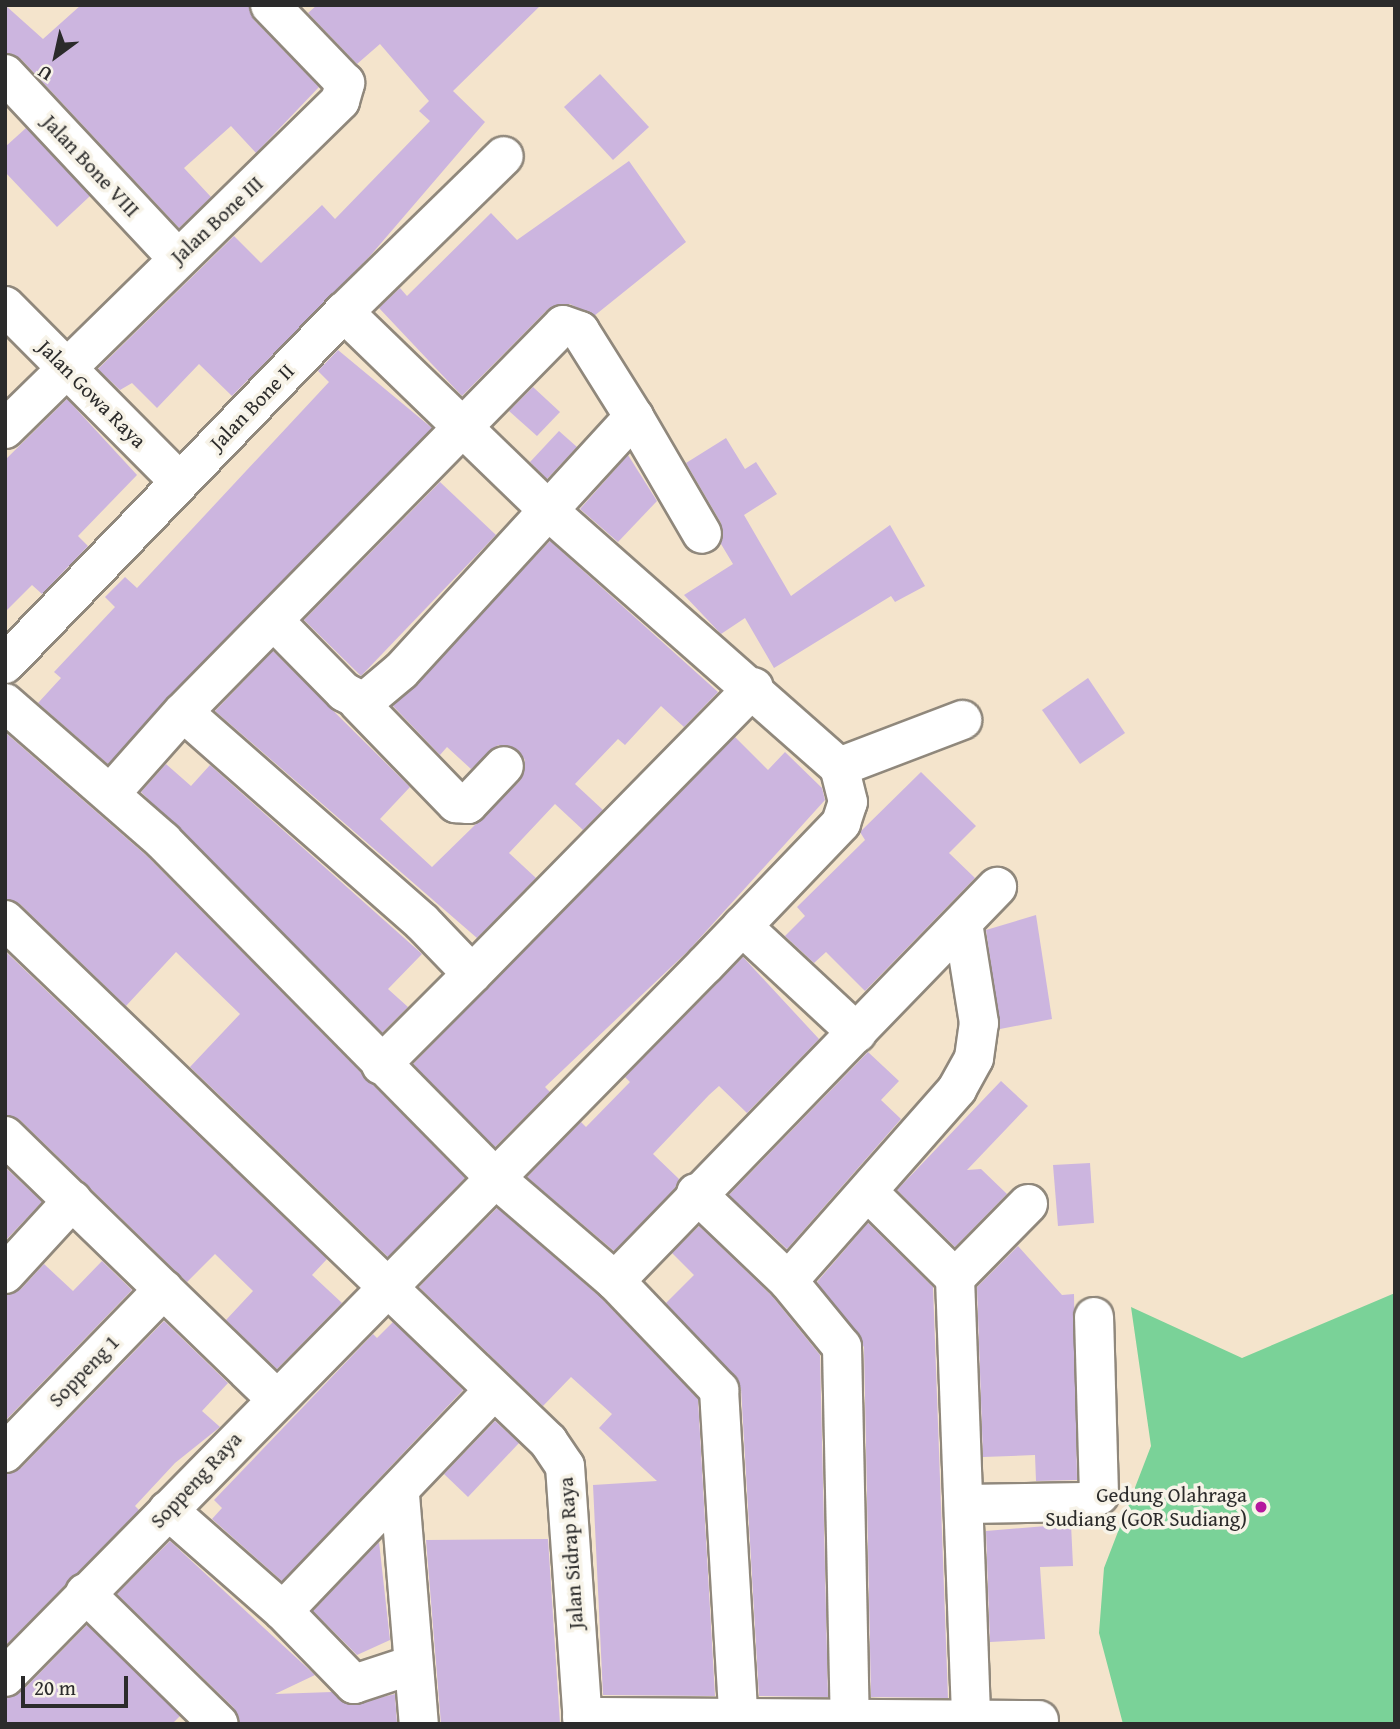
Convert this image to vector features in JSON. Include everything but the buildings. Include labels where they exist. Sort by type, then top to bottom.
[{"type":"street","name":"Jalan Bone III","points":[[5,429],[346,90],[270,5]]},
{"type":"street","name":"Jalan Bone VIII","points":[[5,74],[176,257]]},
{"type":"street","name":"Jalan Bone II","points":[[5,664],[344,312],[505,156]]},
{"type":"street","name":"Jalan Gowa Raya","points":[[5,306],[180,482]]},
{"type":"street","points":[[344,312],[460,429],[549,511],[754,687],[839,767],[962,720]]},
{"type":"street","points":[[111,793],[183,712],[275,622],[563,325],[580,331],[702,534]]},
{"type":"street","points":[[358,702],[401,671],[634,417]]},
{"type":"street","points":[[275,622],[358,702],[456,803],[468,804],[504,766]]},
{"type":"street","points":[[381,1065],[754,687]]},
{"type":"street","points":[[5,702],[111,793],[494,1177],[615,1281],[719,1390],[739,1722]]},
{"type":"street","points":[[183,712],[422,922],[472,974]]},
{"type":"street","name":"Soppeng Raya","points":[[5,1676],[168,1510],[274,1397],[389,1286],[841,823],[848,802],[839,767]]},
{"type":"street","points":[[615,1281],[696,1193],[857,1033],[996,887]]},
{"type":"street","name":"Jalan Sidrap Raya","points":[[5,920],[389,1286],[565,1466],[582,1721]]},
{"type":"street","points":[[788,1280],[869,1192],[957,1088],[974,1058],[979,1023],[964,923]]},
{"type":"street","points":[[742,926],[857,1033]]},
{"type":"street","points":[[5,1136],[274,1397]]},
{"type":"street","points":[[869,1192],[955,1278],[967,1504],[971,1721]]},
{"type":"street","points":[[696,1193],[788,1280],[842,1347],[850,1722]]},
{"type":"street","points":[[5,1274],[73,1200]]},
{"type":"street","points":[[955,1278],[1028,1205]]},
{"type":"street","name":"Soppeng 1","points":[[5,1453],[163,1289]]},
{"type":"street","points":[[967,1504],[1085,1502],[1099,1495],[1094,1317]]},
{"type":"street","points":[[282,1611],[400,1495],[493,1391]]},
{"type":"street","points":[[400,1495],[419,1724]]},
{"type":"street","points":[[168,1510],[282,1611],[354,1684],[412,1665]]},
{"type":"street","points":[[85,1593],[219,1724]]},
{"type":"street","points":[[582,1721],[1039,1720]]},
{"type":"green space","name":"Gedung Olahraga Sudiang (GOR Sudiang)","points":[[1395,1293],[1395,1724],[1123,1724],[1099,1633],[1104,1568],[1151,1446],[1131,1307],[1242,1358]]},
{"type":"place","name":"Gedung Olahraga Sudiang (GOR Sudiang)","points":[[1261,1507]]}]
